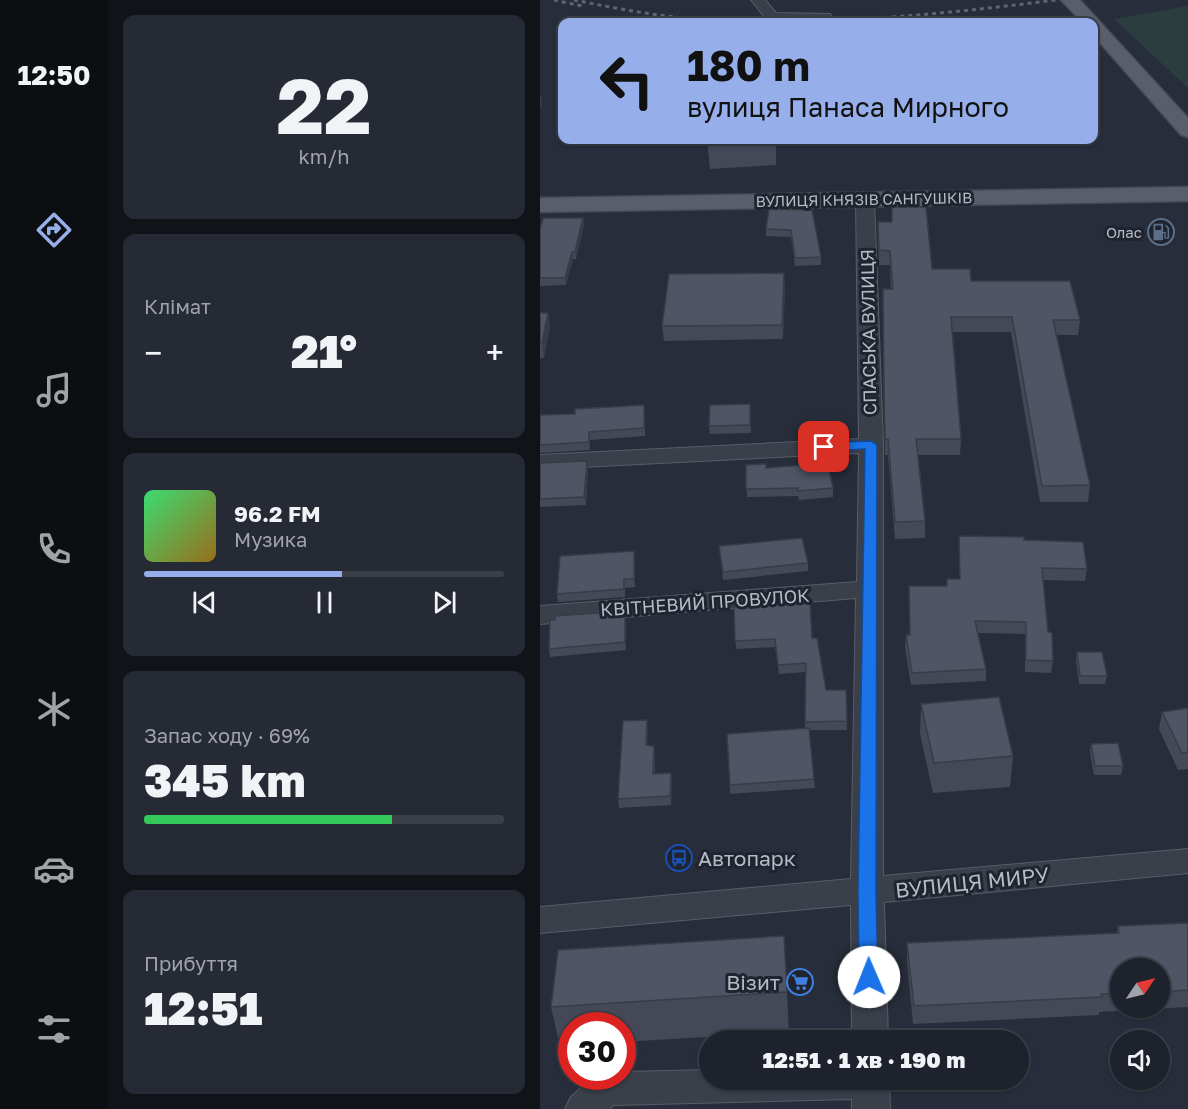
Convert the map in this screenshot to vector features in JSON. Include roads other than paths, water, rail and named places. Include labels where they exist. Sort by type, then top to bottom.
[{"type":"main road","points":[[1070,0],[1087,18]]},
{"type":"main road","points":[[1098,30],[1188,131]]},
{"type":"main road","name":"ВУЛИЦЯ КНЯЗІВ САНГУШКІВ","points":[[540,205],[1188,194]]},
{"type":"street","points":[[758,0],[772,17],[826,18]]},
{"type":"street","name":"СПАСЬКА ВУЛИЦЯ","points":[[865,199],[871,445],[867,892],[870,1030]]},
{"type":"street","points":[[540,462],[871,445]]},
{"type":"street","name":"КВІТНЕВИЙ ПРОВУЛОК","points":[[540,615],[870,589]]},
{"type":"street","name":"ВУЛИЦЯ МИРУ","points":[[540,920],[1188,861]]},
{"type":"street","points":[[584,1109],[605,1089],[699,1089]]},
{"type":"railway","points":[[554,0],[582,6]]},
{"type":"railway","points":[[574,0],[681,18]]},
{"type":"railway","points":[[876,18],[1056,0]]},
{"type":"place","name":"Олас","points":[[1161,232]]},
{"type":"place","name":"Автопарк","points":[[679,858]]},
{"type":"place","name":"Візит","points":[[800,982]]}]
